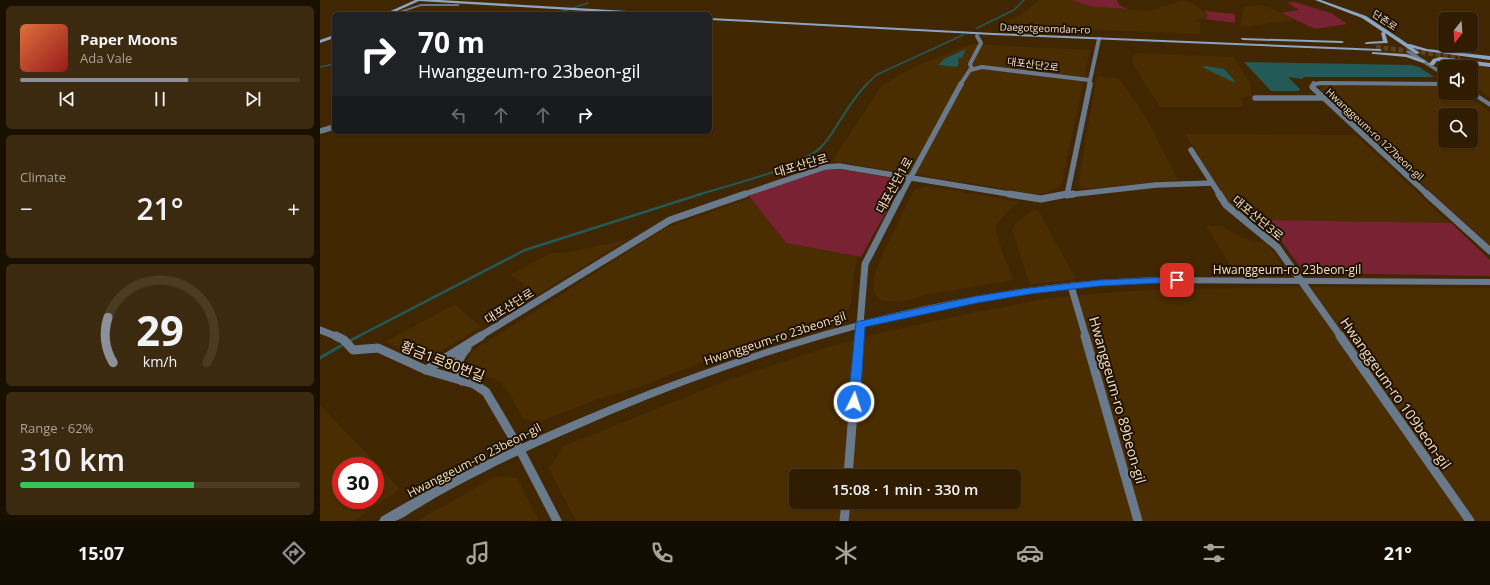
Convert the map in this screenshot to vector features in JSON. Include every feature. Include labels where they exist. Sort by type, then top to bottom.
[{"type":"main road","points":[[418,0],[426,3],[553,9]]},
{"type":"main road","points":[[391,12],[418,0],[610,12]]},
{"type":"main road","points":[[453,0],[468,3]]},
{"type":"main road","name":"단촌로","points":[[1315,1],[1351,14],[1383,33],[1410,52]]},
{"type":"main road","name":"단촌로","points":[[1315,1],[1359,14],[1418,53]]},
{"type":"main road","points":[[584,11],[595,12]]},
{"type":"main road","name":"Daegotgeomdan-ro","points":[[712,18],[986,32],[1378,48],[1099,39],[712,18]]},
{"type":"main road","points":[[1355,43],[1384,43],[1386,42],[1383,33]]},
{"type":"main road","points":[[1391,35],[1426,50],[1490,58]]},
{"type":"main road","points":[[320,42],[332,37]]},
{"type":"main road","points":[[1124,37],[1277,39],[1348,42]]},
{"type":"main road","points":[[1173,41],[1390,54],[1422,61]]},
{"type":"main road","points":[[1460,58],[1490,63]]},
{"type":"main road","points":[[1432,64],[1435,60],[1440,59],[1490,63]]},
{"type":"street","points":[[399,12],[420,5],[458,5]]},
{"type":"street","points":[[974,68],[970,64],[981,43],[977,36]]},
{"type":"street","points":[[1067,195],[1089,80],[1099,39]]},
{"type":"street","points":[[1410,52],[1438,70]]},
{"type":"street","points":[[1418,53],[1438,69]]},
{"type":"street","name":"대포산단2로","points":[[974,68],[993,68],[1089,80]]},
{"type":"street","name":"대포산단1로","points":[[849,469],[864,270],[867,259],[966,75],[974,68]]},
{"type":"street","name":"Hwanggeum-ro 127beon-gil","points":[[1438,84],[1314,84],[1312,87],[1490,251]]},
{"type":"street","points":[[1478,97],[1490,105]]},
{"type":"street","points":[[1255,98],[1323,98]]},
{"type":"street","points":[[320,131],[332,128]]},
{"type":"street","name":"대포산단3로","points":[[1192,150],[1222,201],[1232,211],[1273,242],[1300,281]]},
{"type":"street","name":"대포산단로","points":[[426,370],[675,218],[825,167],[839,166],[1041,199],[1156,185],[1212,184]]},
{"type":"street","name":"Hwanggeum-ro 23beon-gil","points":[[385,521],[430,493],[519,448],[586,420],[735,362],[860,324],[977,299],[1071,286],[1158,280],[1490,282]]},
{"type":"street","name":"Hwanggeum-ro 109beon-gil","points":[[1300,281],[1470,521]]},
{"type":"street","name":"Hwanggeum-ro 89beon-gil","points":[[1071,286],[1138,521]]},
{"type":"street","name":"황금1로80번길","points":[[320,330],[344,340],[350,349],[378,348],[426,370],[474,384],[486,392],[519,448],[557,521]]},
{"type":"street","points":[[462,381],[457,372],[457,364],[460,356],[474,341]]},
{"type":"street","points":[[844,521],[845,509]]},
{"type":"shaded area","points":[[1040,0],[1072,0],[1093,7],[1150,11],[1183,0],[1194,4],[1208,15],[1204,19],[1195,21],[1200,23],[1200,34],[997,26],[1022,14]]},
{"type":"shaded area","points":[[1072,0],[1117,0],[1119,5],[1128,9],[1093,7]]},
{"type":"shaded area","points":[[1295,2],[1331,13],[1347,24],[1315,29],[1281,13],[1299,10],[1287,3]]},
{"type":"shaded area","points":[[1263,5],[1295,20],[1240,27],[1244,7]]},
{"type":"shaded area","points":[[1204,11],[1235,14],[1235,23],[1205,19],[1208,15]]},
{"type":"shaded area","points":[[972,44],[1090,50],[1060,187],[1047,193],[1036,194],[832,161],[882,85],[918,65]]},
{"type":"shaded area","points":[[1137,53],[1233,57],[1249,81],[1252,96],[1241,98],[1243,105],[1241,107],[1160,107],[1133,64],[1132,57]]},
{"type":"shaded area","points":[[1478,67],[1490,68],[1490,97],[1478,89]]},
{"type":"shaded area","points":[[1097,76],[1120,79],[1147,119],[1178,180],[1094,188],[1084,188],[1078,184]]},
{"type":"shaded area","points":[[1325,86],[1438,86],[1438,100],[1473,100],[1490,112],[1490,246],[1320,88]]},
{"type":"shaded area","points":[[1185,134],[1356,135],[1449,223],[1250,220],[1229,204]]},
{"type":"shaded area","points":[[825,169],[836,169],[886,177],[893,179],[899,185],[892,201],[861,257],[786,243],[748,195]]},
{"type":"shaded area","points":[[928,186],[1019,202],[1010,209],[998,223],[996,229],[1003,254],[1014,280],[930,294],[900,302],[883,301],[876,296],[874,292],[874,277],[881,257],[914,190]]},
{"type":"shaded area","points":[[750,198],[786,243],[858,257],[854,273],[851,303],[847,311],[827,319],[765,337],[642,386],[596,400],[540,422],[523,419],[510,394],[500,382],[493,378],[466,369],[470,353],[665,228]]},
{"type":"shaded area","points":[[1033,210],[1037,210],[1041,215],[1076,279],[1030,285],[1012,230],[1015,224]]},
{"type":"shaded area","points":[[1267,220],[1451,223],[1490,260],[1490,276],[1313,273],[1301,268]]},
{"type":"shaded area","points":[[1206,226],[1221,226],[1251,241],[1266,242],[1283,266],[1283,273],[1274,275],[1237,276]]},
{"type":"shaded area","points":[[629,239],[538,294],[510,275],[551,253],[570,252]]},
{"type":"shaded area","points":[[1327,287],[1490,288],[1490,521],[576,521],[549,469],[562,447],[728,380],[821,349],[875,334],[967,314],[1050,298],[1163,289]]},
{"type":"shaded area","points":[[455,304],[481,327],[434,355],[419,357],[385,342]]},
{"type":"shaded area","points":[[320,405],[370,457],[332,457],[332,509],[371,509],[353,521],[320,521]]},
{"type":"shaded area","points":[[384,472],[400,489],[384,500]]},
{"type":"shaded area","points":[[497,476],[517,478],[539,521],[417,521]]},
{"type":"water","points":[[966,49],[962,58],[959,57],[957,67],[938,65],[944,59]]},
{"type":"water","points":[[1244,62],[1412,65],[1419,67],[1434,77],[1304,77],[1302,79],[1288,77],[1300,89],[1299,91],[1271,91]]},
{"type":"water","points":[[1206,66],[1224,69],[1235,81],[1233,82],[1202,67]]},
{"type":"waterway","points":[[977,28],[1014,10],[1024,0]]},
{"type":"waterway","points":[[560,12],[588,3]]},
{"type":"waterway","points":[[867,84],[876,75],[963,35]]},
{"type":"waterway","points":[[320,67],[332,64]]},
{"type":"waterway","points":[[697,195],[765,175],[800,161],[814,153],[824,144],[849,106],[867,84]]},
{"type":"waterway","points":[[357,337],[525,250],[701,194]]},
{"type":"waterway","points":[[348,342],[359,336]]},
{"type":"waterway","points":[[320,358],[344,344]]},
{"type":"tunnel","points":[[1376,47],[1460,57]]},
{"type":"route","points":[[854,402],[860,324],[977,299],[1030,291],[1100,283],[1177,280]]}]
